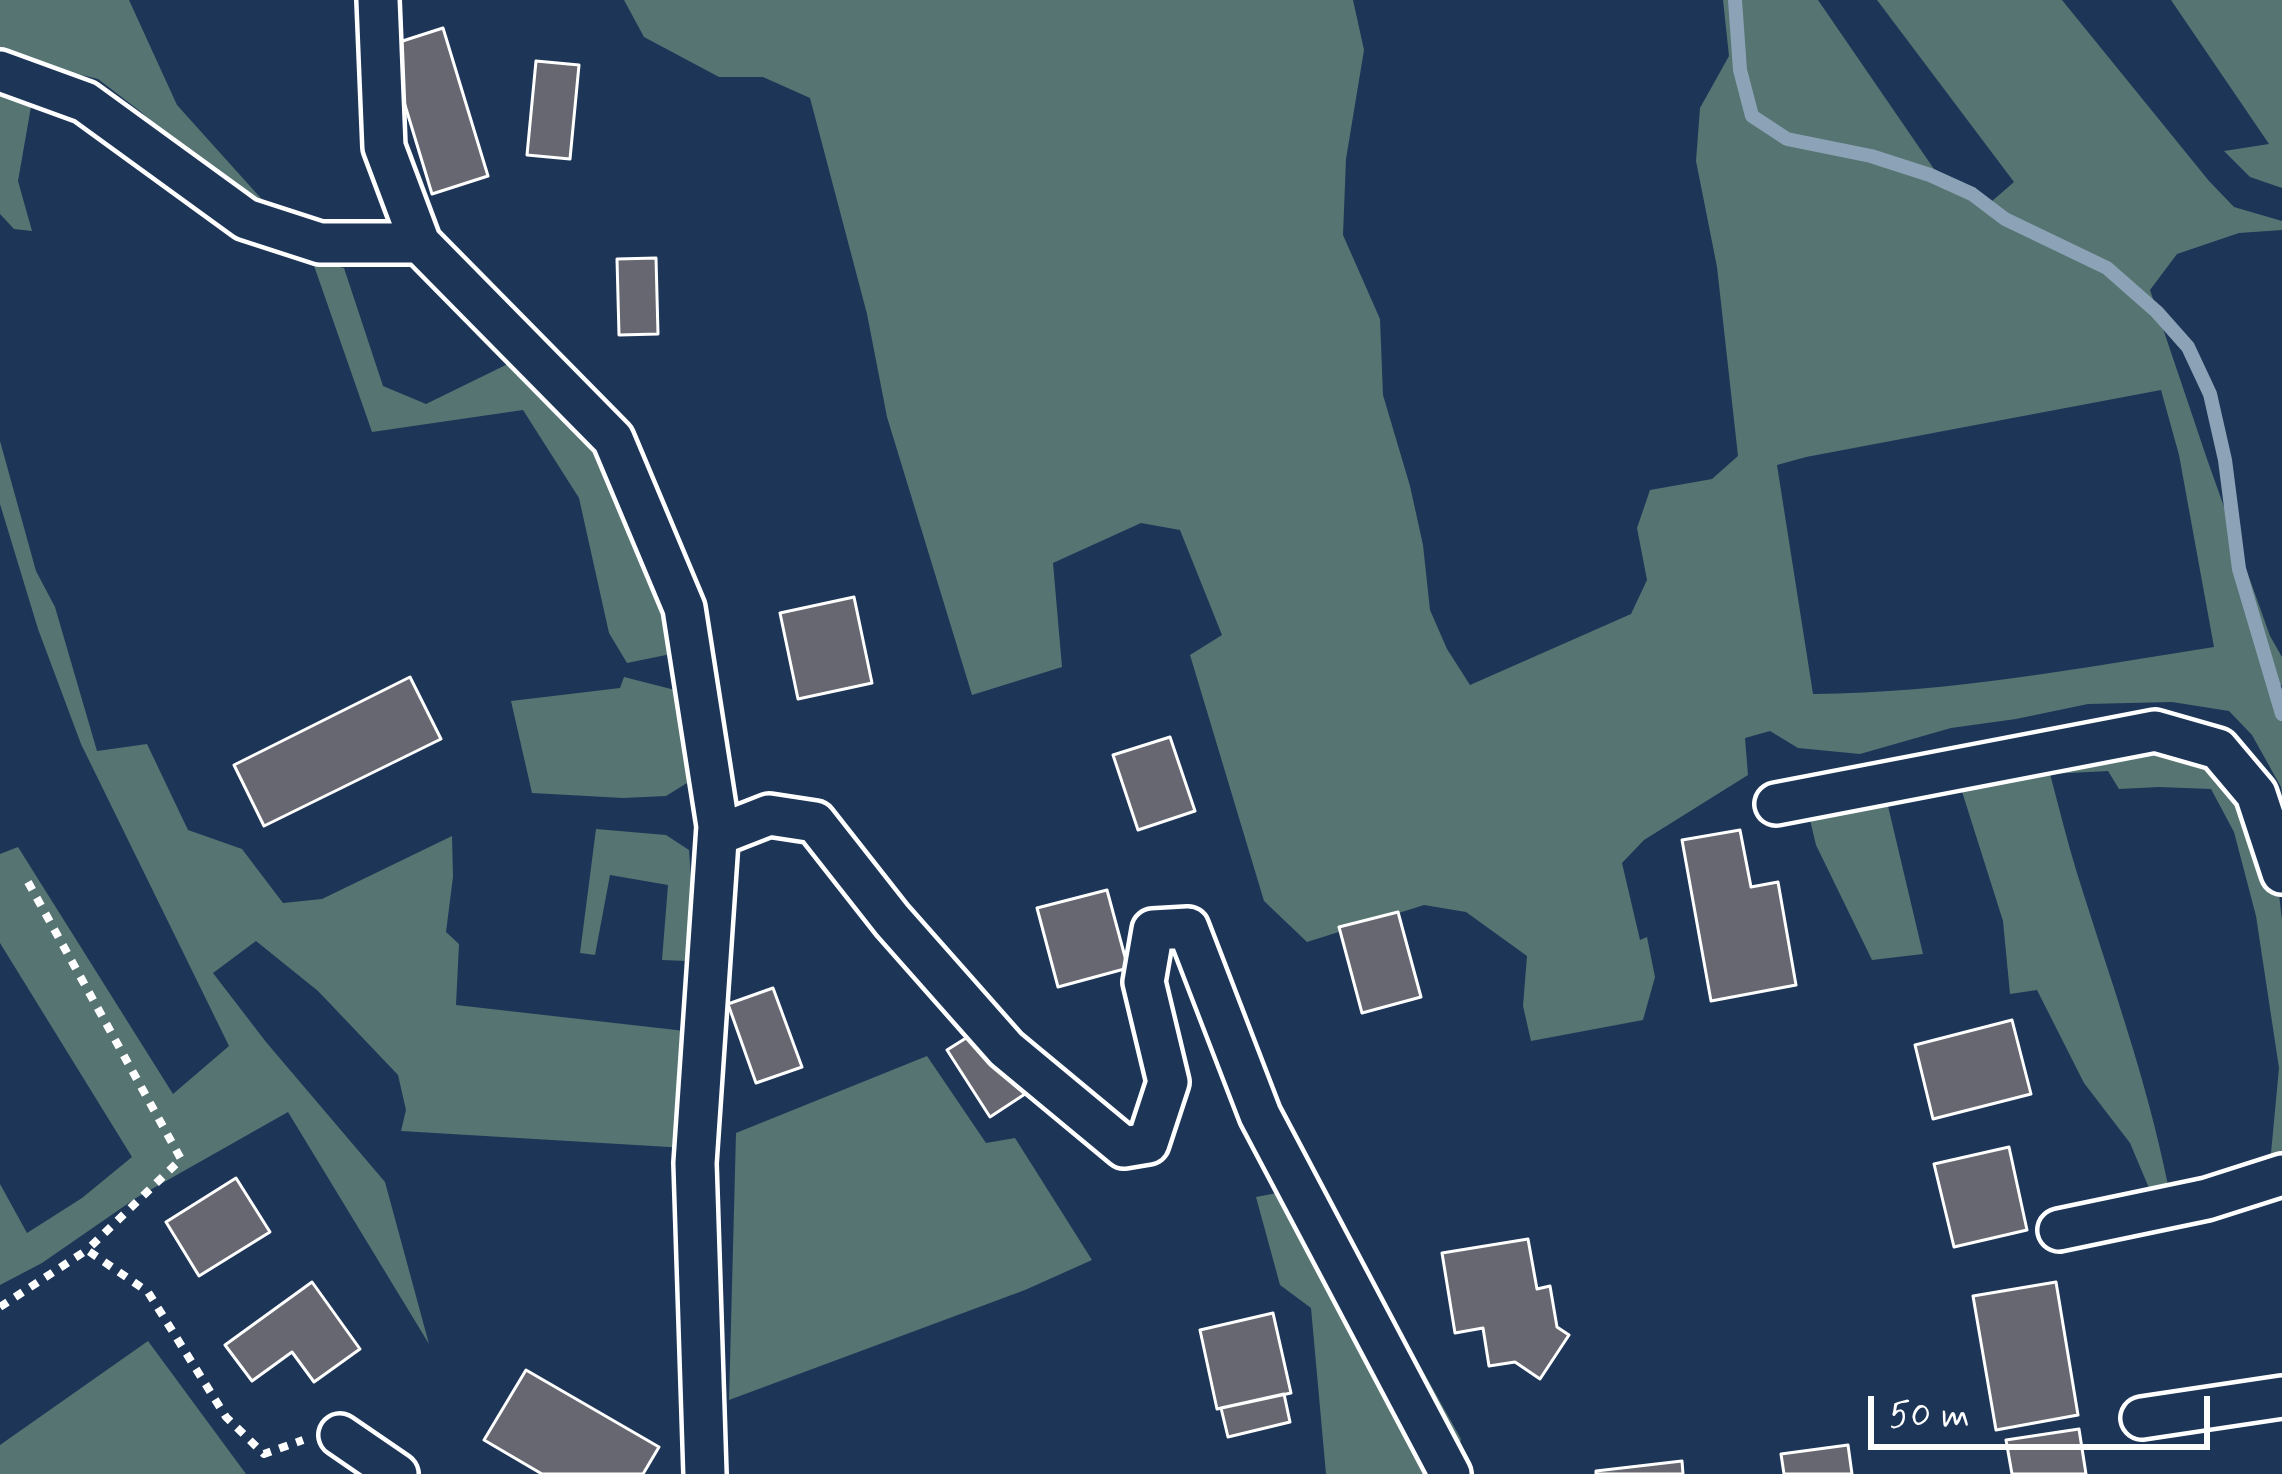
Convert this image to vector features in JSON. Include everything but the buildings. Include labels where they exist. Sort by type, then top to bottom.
[{"type":"street","points":[[378,0],[384,147],[420,243],[613,439],[684,608],[718,835],[695,1163],[705,1474]]},
{"type":"street","points":[[0,71],[85,102],[246,219],[320,243],[420,243]]},
{"type":"street","points":[[1776,804],[2156,731],[2218,749],[2256,794],[2282,873]]},
{"type":"street","points":[[718,835],[769,815],[815,822],[892,920],[1006,1049],[1124,1147],[1148,1144],[1168,1082],[1144,982],[1153,930],[1188,928],[1259,1115],[1450,1474]]},
{"type":"street","points":[[2059,1230],[2207,1199],[2282,1175]]},
{"type":"street","points":[[2142,1418],[2282,1397]]},
{"type":"street","points":[[340,1435],[397,1474]]},
{"type":"path","points":[[0,1306],[87,1250],[181,1160],[28,881]]},
{"type":"path","points":[[87,1250],[148,1292],[226,1417],[264,1454],[306,1438],[340,1435]]},
{"type":"green space","points":[[0,0],[129,0],[177,105],[267,205],[236,185],[213,178],[98,79],[0,55]]},
{"type":"green space","points":[[624,0],[1353,0],[1364,50],[1346,159],[1343,235],[1380,319],[1383,395],[1423,545],[1430,610],[1470,685],[1631,614],[1647,580],[1637,528],[1650,490],[1712,479],[1738,456],[1717,267],[1696,161],[1700,108],[1729,56],[1723,0],[1818,0],[1934,169],[1991,202],[2014,182],[1877,0],[2062,0],[2234,207],[2282,221],[2282,230],[2239,233],[2177,254],[2150,290],[2270,636],[2282,657],[2282,685],[2276,687],[2282,705],[2282,795],[2252,735],[2229,711],[2172,702],[2088,704],[1951,728],[1860,754],[1798,748],[1770,731],[1745,738],[1748,775],[1644,840],[1622,863],[1640,940],[1647,937],[1655,977],[1643,1020],[1531,1041],[1523,1006],[1527,956],[1466,912],[1424,905],[1307,942],[1264,901],[1190,655],[1222,635],[1180,530],[1141,523],[1053,563],[1062,667],[972,695],[887,417],[867,314],[810,98],[763,77],[719,77],[644,37]],"holes":[[[2161,390],[2179,455],[2214,647],[1964,684],[1813,694],[1777,465]]]},
{"type":"green space","points":[[2171,0],[2282,0],[2282,188],[2250,177],[2224,151],[2269,144]]},
{"type":"green space","points":[[0,87],[32,101],[18,181],[32,231],[14,229],[0,214]]},
{"type":"green space","points":[[312,260],[344,268],[383,386],[426,404],[518,359],[625,491],[676,628],[671,654],[627,663],[609,633],[579,498],[523,410],[372,432]]},
{"type":"green space","points":[[0,441],[36,571],[55,607],[97,751],[147,744],[188,830],[242,849],[283,903],[322,899],[452,836],[446,932],[459,944],[456,1005],[685,1031],[686,1148],[401,1131],[406,1110],[398,1075],[318,991],[256,941],[213,973],[385,1182],[429,1344],[288,1112],[136,1198],[42,1263],[0,1285],[0,1184],[27,1233],[82,1198],[132,1157],[0,943],[0,854],[18,847],[173,1094],[229,1046],[81,744],[38,629],[0,504]]},
{"type":"green space","points":[[624,677],[675,690],[687,783],[666,796],[532,793],[511,701],[620,688]]},
{"type":"green space","points":[[2222,746],[2276,868],[2282,920],[2282,1157],[2270,1164],[2279,1068],[2256,916],[2234,832],[2211,789],[2119,789],[2108,771],[2050,774],[2159,1145],[2168,1185],[2149,1188],[2130,1143],[2084,1083],[2037,990],[2010,994],[2003,921],[1958,779],[1928,781],[1888,806],[1923,954],[1872,960],[1816,845],[1806,803],[1977,755]]},
{"type":"green space","points":[[596,829],[666,835],[689,850],[687,961],[662,960],[668,885],[610,875],[595,955],[580,953]]},
{"type":"green space","points":[[927,1056],[986,1143],[1015,1138],[1092,1260],[1025,1290],[729,1400],[736,1133]]},
{"type":"green space","points":[[1298,1189],[1381,1296],[1461,1439],[1453,1474],[1326,1474],[1311,1308],[1280,1285],[1256,1197]]},
{"type":"green space","points":[[148,1341],[246,1474],[0,1474],[0,1445]]},
{"type":"waterway","points":[[1735,0],[1740,70],[1752,116],[1787,139],[1871,156],[1972,194],[2005,219],[2107,268],[2188,347],[2210,394],[2225,460],[2239,569],[2282,714]]}]
